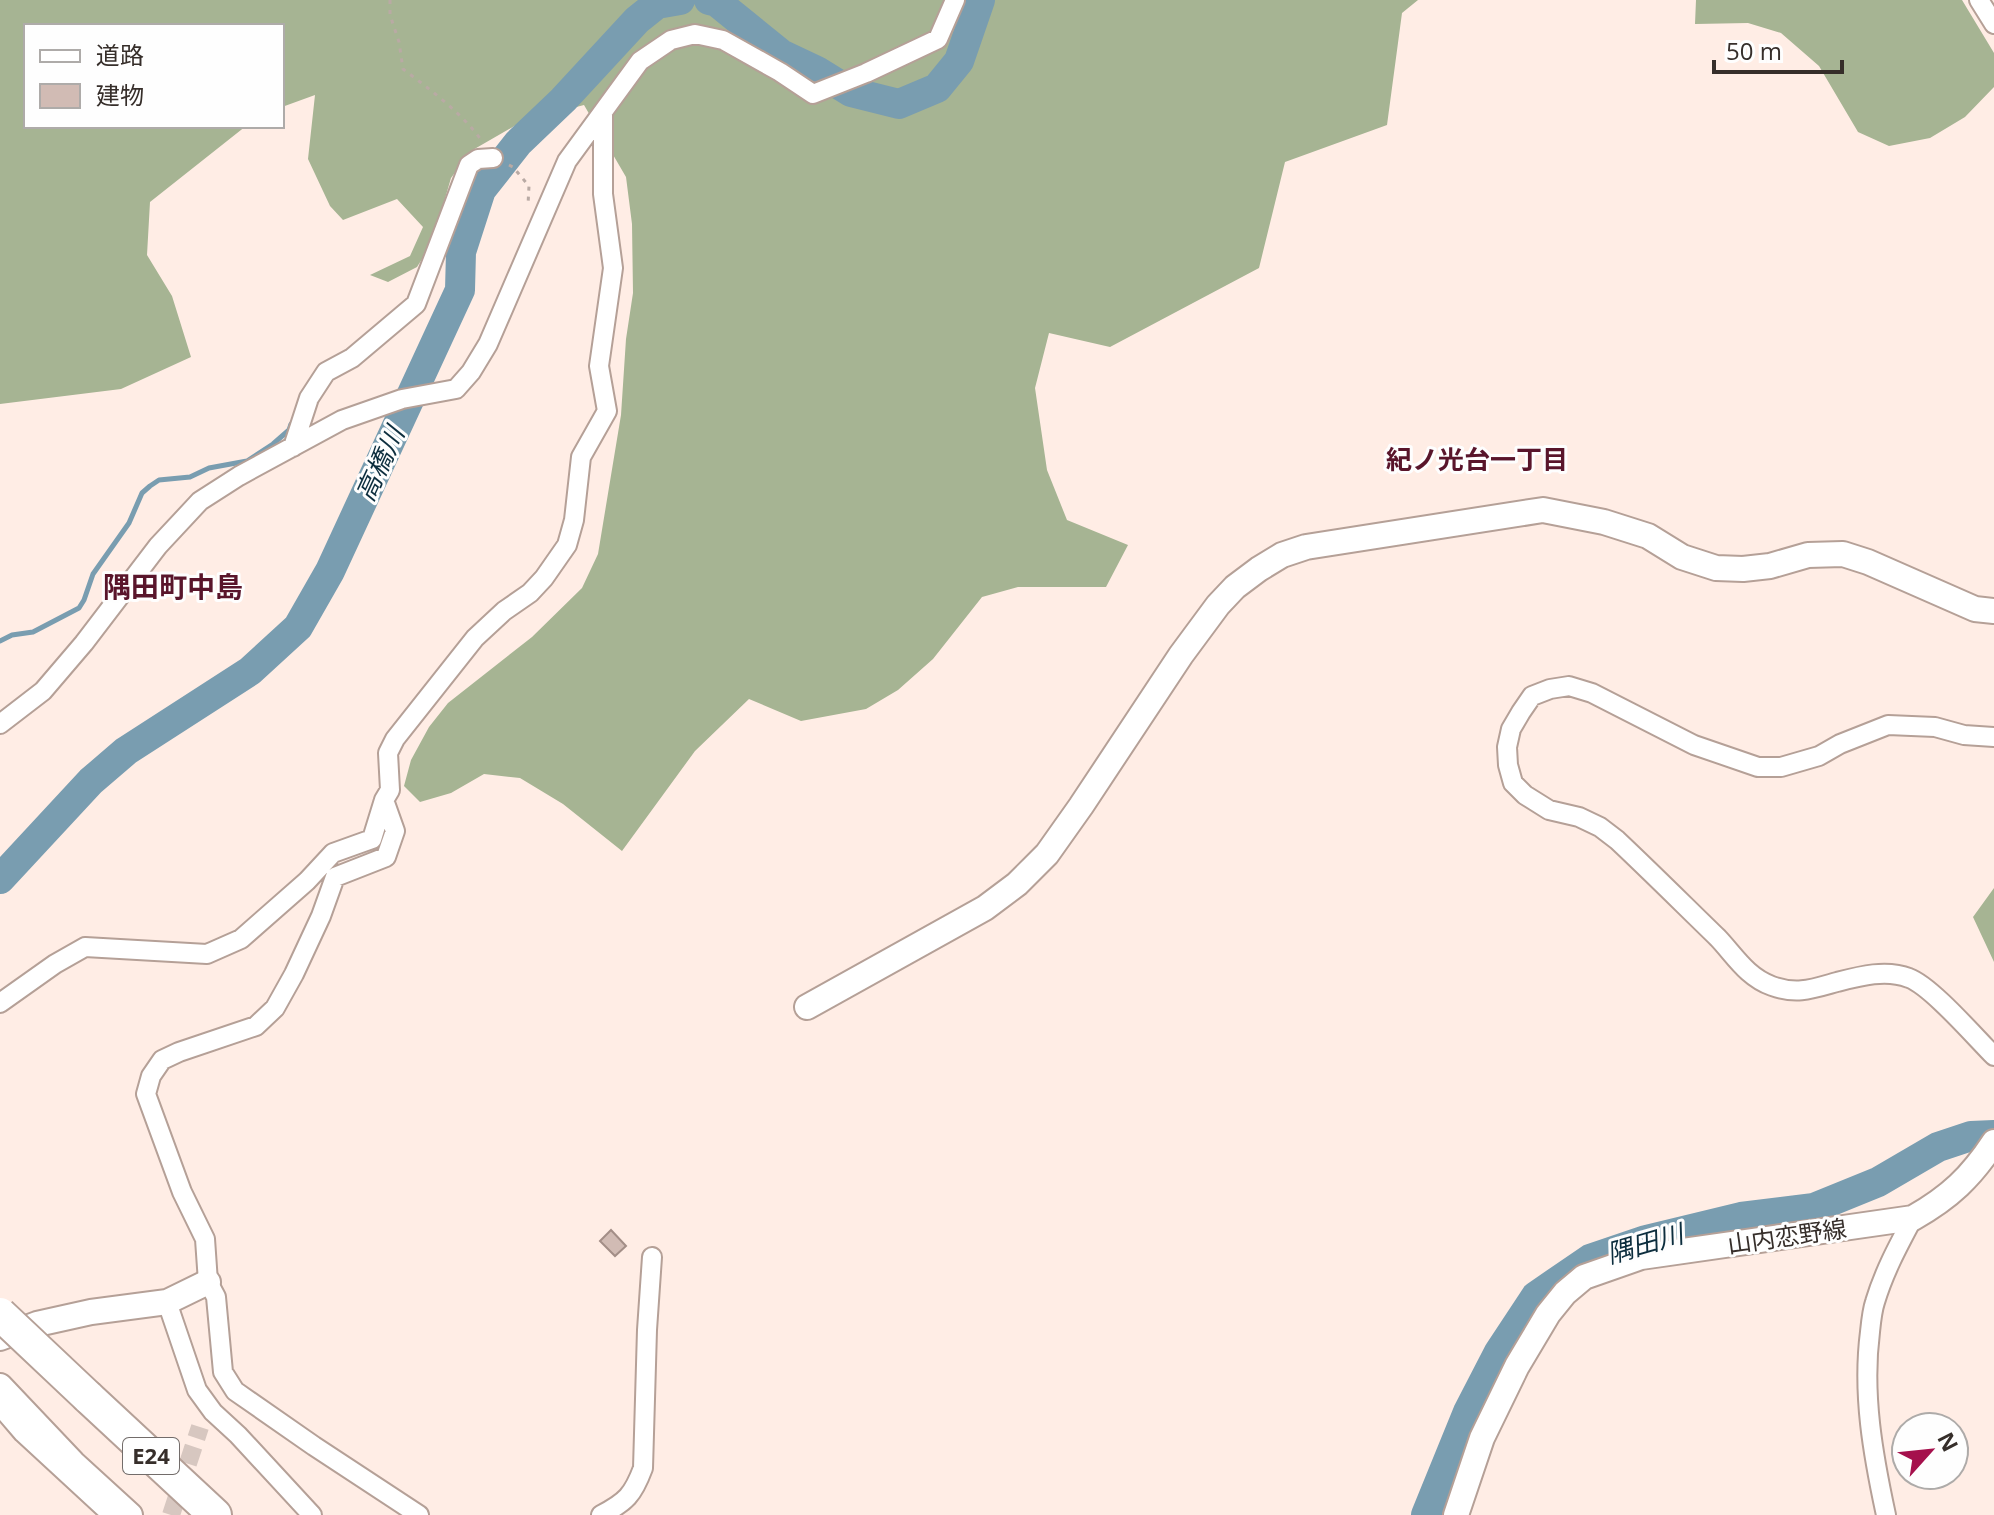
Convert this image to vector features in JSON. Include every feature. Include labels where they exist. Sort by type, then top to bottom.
[{"type":"highway","name":"E24","points":[[0,1314],[215,1515]]},
{"type":"street","points":[[0,724],[43,691],[158,546],[200,501],[342,420],[402,399],[456,389],[488,344],[567,161],[640,61],[671,40],[695,34],[723,40],[813,94],[938,39],[955,0]]},
{"type":"street","points":[[1979,0],[1994,24]]},
{"type":"street","points":[[0,1003],[85,947],[207,954],[241,939],[307,881],[333,853],[372,839],[390,790],[388,753],[395,739],[475,638],[504,611],[530,593],[567,545],[574,520],[581,457],[607,411],[599,366],[613,268],[603,194],[603,112]]},
{"type":"street","points":[[293,447],[309,398],[326,372],[352,358],[416,304],[469,165],[478,159],[493,158]]},
{"type":"street","points":[[807,1007],[985,908],[1017,884],[1047,854],[1218,605],[1235,587],[1282,555],[1329,543],[1543,510],[1604,522],[1648,536],[1682,557],[1716,568],[1743,569],[1770,566],[1808,555],[1843,554],[1975,609],[1994,611]]},
{"type":"street","points":[[1994,737],[1964,735],[1935,727],[1888,725],[1819,756],[1781,767],[1758,767],[1694,745],[1592,693],[1569,686],[1532,696],[1511,729],[1507,747],[1513,783],[1525,795],[1549,810],[1579,817],[1600,827],[1617,840],[1728,948],[1747,972],[1788,991],[1805,991],[1885,973],[1910,978],[1934,996],[1994,1056]]},
{"type":"street","points":[[384,800],[395,831],[386,857],[335,877],[301,960],[275,1008],[256,1026],[162,1060],[151,1076],[146,1094],[182,1192],[205,1239],[208,1282],[216,1297],[223,1372],[235,1391],[419,1515]]},
{"type":"street","name":"山内恋野線","points":[[1456,1515],[1482,1438],[1517,1366],[1548,1314],[1565,1293],[1584,1277],[1641,1257],[1913,1218],[1940,1203],[1977,1167],[1994,1142]]},
{"type":"street","points":[[1886,1515],[1868,1413],[1867,1355],[1874,1305],[1888,1263],[1913,1218]]},
{"type":"street","points":[[601,1515],[626,1501],[635,1489],[643,1468],[652,1257]]},
{"type":"street","points":[[0,1338],[37,1324],[91,1312],[167,1302],[208,1282]]},
{"type":"street","points":[[167,1302],[197,1390],[213,1412],[312,1515]]},
{"type":"street","points":[[0,1386],[73,1463],[130,1515]]},
{"type":"street","points":[[0,1406],[23,1433],[112,1515]]},
{"type":"street","points":[[200,1427],[213,1412]]},
{"type":"path","points":[[390,0],[390,15],[399,42],[403,69],[477,133],[493,158]]},
{"type":"path","points":[[513,167],[529,186],[527,208],[538,225]]},
{"type":"green space","points":[[0,0],[1418,0],[1402,13],[1387,125],[1285,162],[1259,268],[1110,347],[1049,333],[1035,388],[1047,470],[1067,520],[1128,545],[1106,587],[1018,587],[982,597],[933,659],[898,690],[866,709],[801,721],[749,699],[695,751],[622,851],[563,804],[520,778],[484,774],[451,793],[420,802],[404,786],[411,760],[429,727],[448,703],[532,637],[582,588],[598,554],[621,415],[626,339],[633,293],[632,224],[626,177],[584,105],[523,121],[471,151],[451,178],[432,243],[417,267],[388,282],[370,275],[410,256],[423,227],[397,199],[343,220],[330,206],[308,159],[315,95],[284,106],[284,24],[24,24],[24,128],[243,128],[150,202],[147,255],[172,296],[191,357],[121,389],[0,404]]},
{"type":"green space","points":[[1696,0],[1962,0],[1994,53],[1994,87],[1965,117],[1930,138],[1889,146],[1858,132],[1819,66],[1781,33],[1748,23],[1695,24]]},
{"type":"green space","points":[[1994,888],[1994,962],[1973,917]]},
{"type":"building","points":[[611,1230],[626,1246],[615,1256],[600,1241]]},
{"type":"waterway","name":"高橋川","points":[[0,879],[91,781],[126,751],[250,671],[298,627],[330,571],[460,290],[461,252],[481,190],[518,143],[563,100],[637,20],[657,4],[680,0]]},
{"type":"waterway","name":"高橋川","points":[[709,0],[717,2],[781,54],[851,92],[899,104],[937,88],[959,61],[980,0]]},
{"type":"waterway","points":[[440,260],[475,184],[497,169]]},
{"type":"waterway","points":[[0,641],[12,635],[33,632],[79,608],[93,574],[129,523],[142,493],[150,486],[159,480],[190,477],[209,468],[247,461],[273,444],[289,430],[291,424]]},
{"type":"waterway","name":"隅田川","points":[[1426,1515],[1468,1412],[1499,1352],[1536,1296],[1590,1259],[1646,1240],[1741,1217],[1814,1208],[1878,1182],[1938,1147],[1971,1136],[1994,1135]]},
{"type":"tunnel","points":[[171,1515],[200,1427]]},
{"type":"district","name":"紀ノ光台一丁目","points":[[1477,460]]},
{"type":"district","name":"隅田町中島","points":[[173,587]]}]
